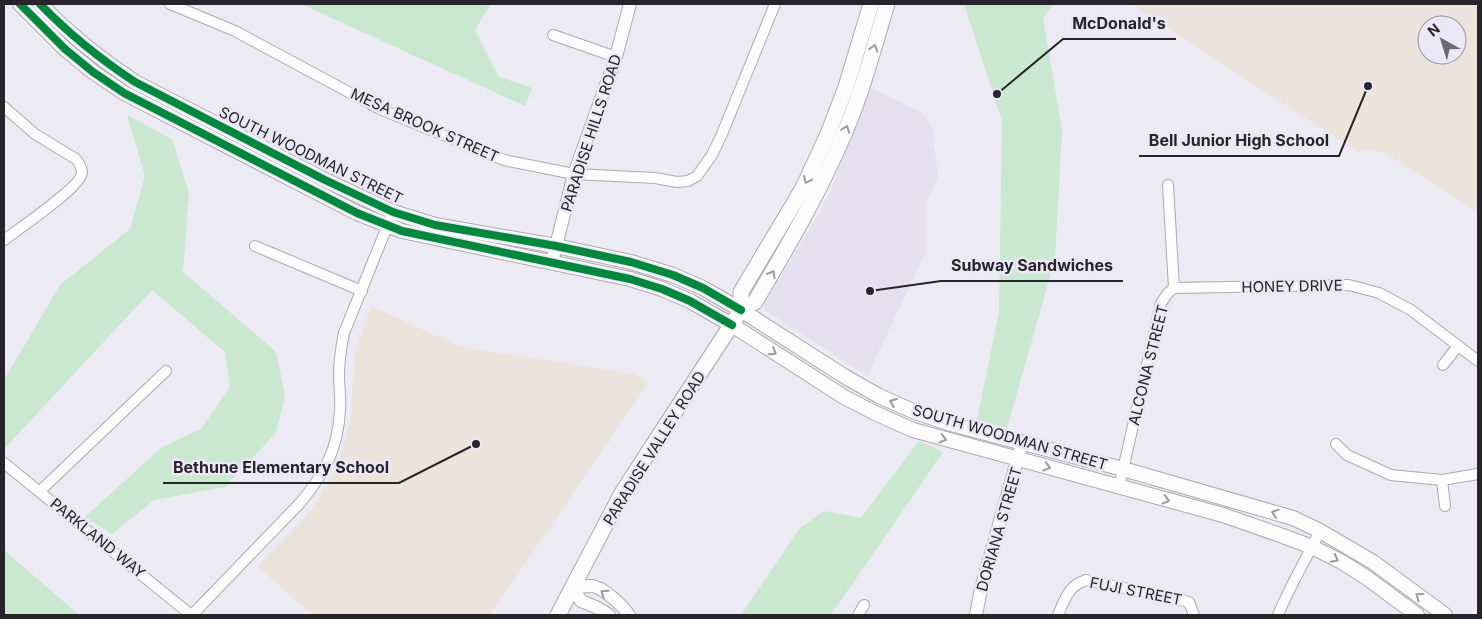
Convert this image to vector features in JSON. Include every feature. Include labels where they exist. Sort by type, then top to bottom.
[{"type":"main road","name":"PARADISE VALLEY ROAD","points":[[741,310],[741,292],[803,188],[828,134],[846,87],[871,4]]},
{"type":"main road","name":"PARADISE VALLEY ROAD","points":[[558,615],[622,493],[741,310],[755,302],[816,195],[842,140],[860,92],[887,4]]},
{"type":"main road","name":"SOUTH WOODMAN STREET","points":[[32,6],[109,65],[135,82],[325,180],[394,212],[435,225],[556,246],[631,262],[673,275],[703,288],[741,310],[844,376],[879,396],[915,412],[1293,518],[1320,531],[1373,562],[1446,615]]},
{"type":"main road","name":"SOUTH WOODMAN STREET","points":[[32,6],[65,49],[124,93],[357,213],[402,231],[429,238],[630,279],[662,289],[690,301],[732,325],[844,397],[913,430],[1247,522],[1312,547],[1342,562],[1417,615]]},
{"type":"street","name":"MESA BROOK STREET","points":[[170,4],[235,31],[382,110],[504,160],[574,174],[655,178],[676,182],[697,176],[712,155],[774,4]]},
{"type":"street","name":"PARADISE HILLS ROAD","points":[[552,262],[574,174],[616,58],[630,4]]},
{"type":"street","points":[[553,34],[616,58]]},
{"type":"street","points":[[4,240],[78,182],[82,174],[76,159],[35,134],[5,110]]},
{"type":"street","name":"ALCONA STREET","points":[[1119,487],[1161,303],[1174,288],[1168,185]]},
{"type":"street","points":[[192,615],[300,503],[314,487],[324,471],[335,444],[338,426],[340,354],[344,333],[394,212]]},
{"type":"street","points":[[255,246],[362,291]]},
{"type":"street","name":"HONEY DRIVE","points":[[1174,288],[1349,285],[1379,293],[1411,310],[1478,361]]},
{"type":"street","points":[[1443,365],[1458,346]]},
{"type":"street","points":[[40,491],[166,371]]},
{"type":"street","name":"DORIANA STREET","points":[[976,615],[981,589],[1022,443]]},
{"type":"street","points":[[1336,444],[1347,455],[1391,475],[1442,480],[1478,474]]},
{"type":"street","name":"PARKLAND WAY","points":[[4,463],[192,615]]},
{"type":"street","points":[[1442,480],[1445,506]]},
{"type":"street","points":[[1278,615],[1320,531]]},
{"type":"street","name":"FUJI STREET","points":[[1058,615],[1069,590],[1076,583],[1086,580],[1189,602],[1194,615]]},
{"type":"street","points":[[572,587],[594,586],[607,594],[629,615]]},
{"type":"street","points":[[572,587],[581,600],[609,615]]},
{"type":"street","points":[[858,615],[864,605]]},
{"type":"shaded area","points":[[1134,4],[1478,4],[1478,212],[1385,153],[1370,150],[1358,152],[1139,10]]},
{"type":"shaded area","points":[[871,88],[922,113],[932,127],[938,177],[926,204],[926,252],[867,376],[763,309],[831,190]]},
{"type":"shaded area","points":[[371,306],[461,347],[634,374],[649,382],[490,615],[313,615],[257,566],[305,518],[319,499],[338,464],[350,423],[355,352]]},
{"type":"green space","points":[[301,4],[491,4],[475,30],[498,76],[532,88],[525,106]]},
{"type":"green space","points":[[964,4],[1054,4],[1043,18],[1062,130],[1055,259],[1007,428],[977,420],[999,312],[1002,121]]},
{"type":"green space","points":[[127,115],[172,139],[189,193],[183,272],[276,352],[285,395],[276,433],[225,487],[154,500],[112,534],[85,517],[161,448],[201,429],[230,387],[225,352],[152,290],[4,449],[4,380],[60,285],[130,229],[145,176]]},
{"type":"green space","points":[[919,441],[943,452],[831,615],[741,615],[800,528],[824,511],[861,518]]},
{"type":"green space","points":[[4,550],[79,615],[4,615]]},
{"type":"cycle path","points":[[20,4],[65,49],[93,72],[124,93],[357,213],[402,231],[630,279],[662,289],[690,301],[732,325]]},
{"type":"cycle path","points":[[40,4],[85,46],[135,82],[325,180],[393,212],[435,225],[556,246],[631,262],[673,275],[703,288],[741,310]]},
{"type":"place","name":"Bell Junior High School","points":[[1368,86]]},
{"type":"place","name":"McDonald's","points":[[997,94]]},
{"type":"place","name":"Subway Sandwiches","points":[[870,291]]},
{"type":"place","name":"Bethune Elementary School","points":[[476,444]]}]
